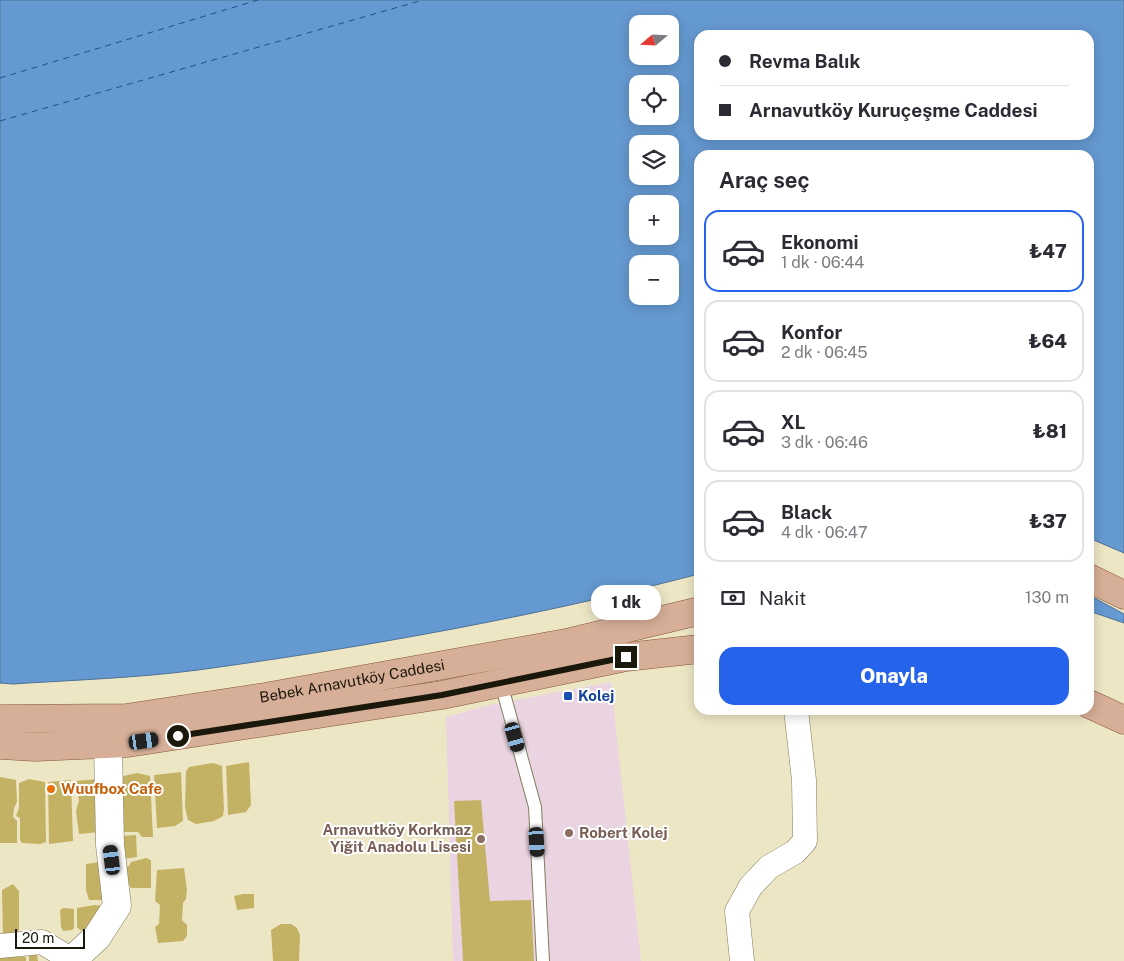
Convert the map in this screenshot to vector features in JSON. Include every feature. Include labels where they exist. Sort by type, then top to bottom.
[{"type":"main road","points":[[1094,580],[1124,595]]},
{"type":"main road","name":"Bebek Arnavutköy Caddesi","points":[[0,719],[126,718],[265,697],[513,653],[631,628],[694,612]]},
{"type":"main road","name":"Bebek Arnavutköy Caddesi","points":[[0,745],[35,748],[108,744],[211,732],[349,708],[426,698],[626,657],[694,650]]},
{"type":"street","points":[[742,961],[737,911],[751,886],[769,867],[795,852],[805,841],[804,780],[797,715]]},
{"type":"street","points":[[0,946],[42,942],[72,961],[98,937],[117,906],[110,845],[108,744]]},
{"type":"lane","points":[[501,683],[535,807],[543,961]]},
{"type":"shaded area","name":"Robert Kolej","points":[[611,682],[641,961],[453,961],[446,717],[490,705]]},
{"type":"water","points":[[0,0],[1124,0],[1124,553],[1094,540],[1094,150],[694,150],[694,575],[575,604],[387,641],[198,670],[13,684],[0,683]]},
{"type":"water","points":[[1094,598],[1124,614],[1124,623],[1094,613]]},
{"type":"building","points":[[249,762],[251,805],[246,812],[228,815],[226,766]]},
{"type":"building","points":[[213,763],[222,766],[223,816],[214,821],[196,824],[188,820],[185,807],[186,771],[189,767]]},
{"type":"building","points":[[181,772],[183,821],[175,826],[157,828],[154,775]]},
{"type":"building","points":[[137,773],[150,776],[153,837],[142,837],[138,832],[122,832],[119,777]]},
{"type":"building","points":[[0,777],[16,780],[17,802],[13,817],[17,821],[17,843],[0,843]]},
{"type":"building","points":[[29,779],[45,782],[46,842],[40,844],[22,843],[20,840],[20,818],[16,816],[19,808],[19,783]]},
{"type":"building","points":[[99,779],[100,832],[79,834],[76,811],[79,800],[75,781]]},
{"type":"building","points":[[71,780],[73,841],[49,844],[48,782]]},
{"type":"building","points":[[481,800],[490,901],[531,900],[534,961],[463,961],[454,801]]},
{"type":"building","points":[[136,835],[137,857],[123,859],[121,836]]},
{"type":"building","points":[[146,858],[151,860],[151,888],[131,888],[125,878],[125,867],[129,866],[131,862]]},
{"type":"building","points":[[107,861],[105,900],[89,900],[86,890],[86,864]]},
{"type":"building","points":[[184,868],[187,890],[186,899],[183,903],[182,920],[187,925],[187,936],[183,941],[158,943],[155,927],[159,924],[160,905],[155,901],[157,870]]},
{"type":"building","points":[[13,884],[19,891],[19,930],[17,935],[3,935],[2,890]]},
{"type":"building","points":[[254,894],[254,908],[237,910],[234,896]]},
{"type":"building","points":[[94,905],[104,906],[85,931],[80,930],[77,927],[77,908]]},
{"type":"building","points":[[63,908],[74,909],[74,928],[72,930],[63,931],[61,927],[60,910]]},
{"type":"building","points":[[281,924],[291,924],[297,928],[300,935],[299,961],[273,961],[271,930]]},
{"type":"building","points":[[37,954],[38,961],[29,961],[29,955]]},
{"type":"building","points":[[0,955],[26,957],[26,961],[0,961]]},
{"type":"ferry route","points":[[0,78],[258,0]]},
{"type":"ferry route","points":[[0,121],[423,0]]},
{"type":"place","name":"Kolej","points":[[568,696]]},
{"type":"place","name":"Wuufbox Cafe","points":[[51,789]]},
{"type":"place","name":"Robert Kolej","points":[[569,833]]},
{"type":"place","name":"Arnavutköy Korkmaz Yiğit Anadolu Lisesi","points":[[481,839]]},
{"type":"route","points":[[178,736],[442,695],[626,657]]}]
